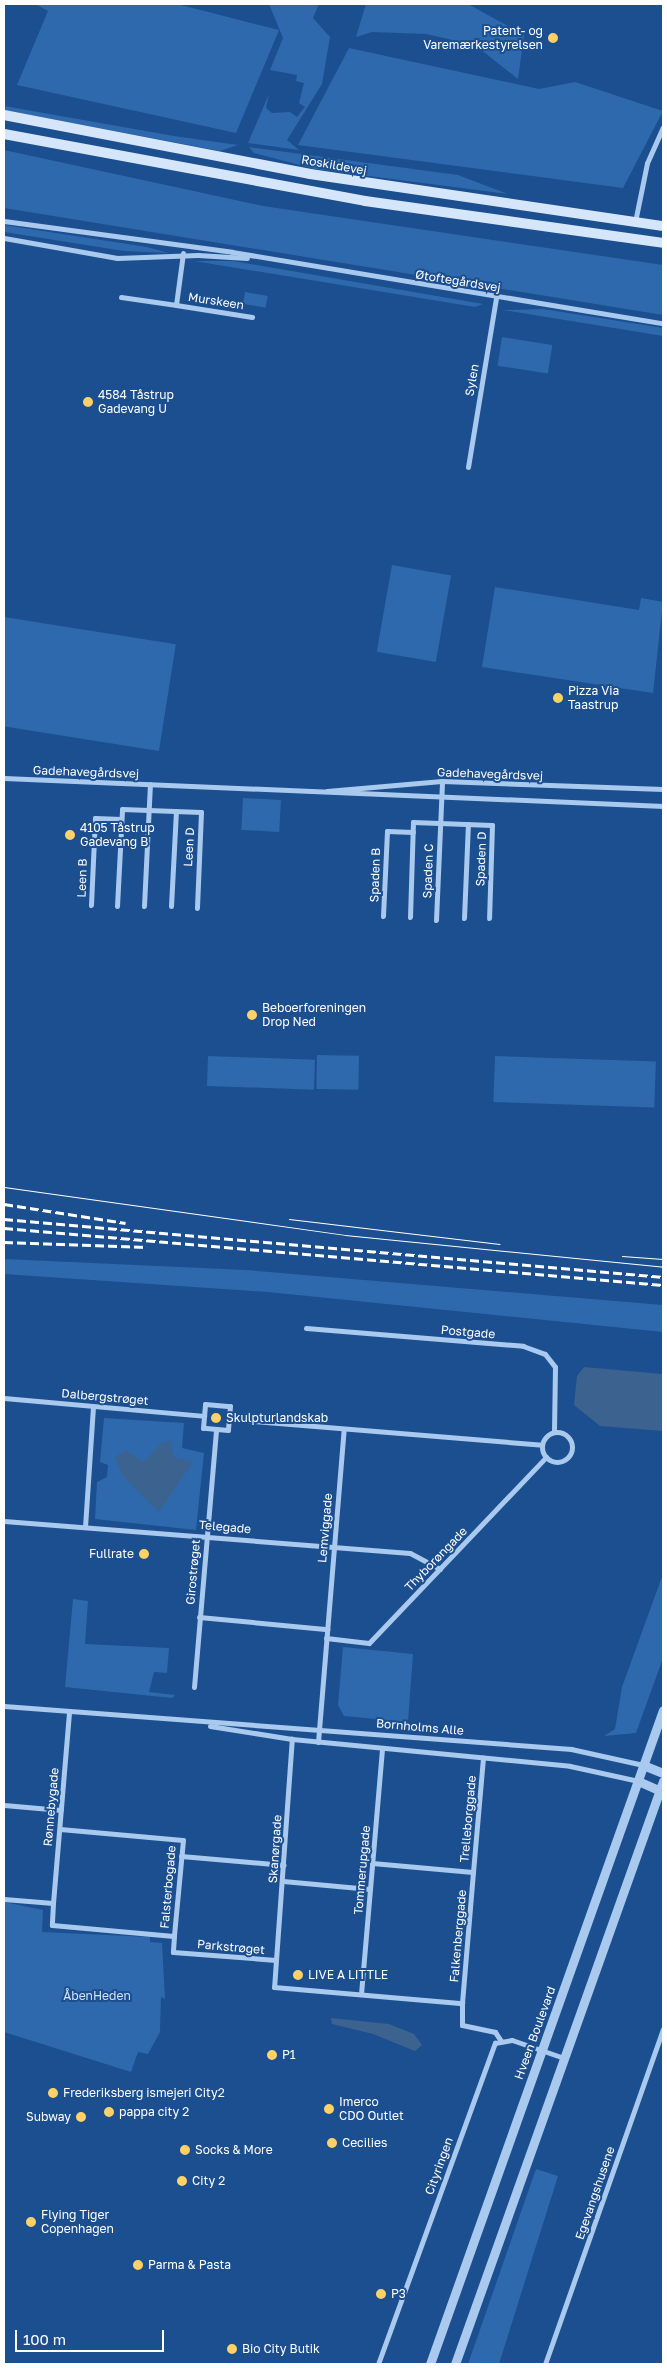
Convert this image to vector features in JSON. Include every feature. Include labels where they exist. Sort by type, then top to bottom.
[{"type":"main road","name":"Roskildevej","points":[[4,115],[310,174],[663,226]]},
{"type":"main road","points":[[4,134],[365,201],[663,244]]},
{"type":"street","points":[[635,222],[647,163],[663,127]]},
{"type":"street","name":"Øtoftegårdsvej","points":[[4,222],[183,247],[663,323]]},
{"type":"street","name":"Øtoftegårdsvej","points":[[4,238],[117,258],[183,255],[250,258]]},
{"type":"street","name":"Murskeen","points":[[176,305],[183,247]]},
{"type":"street","name":"Murskeen","points":[[121,297],[252,318]]},
{"type":"street","name":"Sylen","points":[[468,467],[496,297]]},
{"type":"street","name":"Gadehavegårdsvej","points":[[4,778],[317,792],[441,800],[663,806]]},
{"type":"street","name":"Gadehavegårdsvej","points":[[317,792],[442,781],[663,789]]},
{"type":"street","name":"Spaden C","points":[[436,920],[442,781]]},
{"type":"street","points":[[144,906],[150,784]]},
{"type":"street","points":[[117,906],[122,809],[149,810]]},
{"type":"street","name":"Leen D","points":[[149,810],[201,812],[197,908]]},
{"type":"street","name":"Leen D","points":[[171,906],[176,811]]},
{"type":"street","name":"Leen B","points":[[91,905],[95,818],[121,820]]},
{"type":"street","points":[[410,917],[414,822],[439,823]]},
{"type":"street","name":"Spaden D","points":[[439,823],[492,825],[489,918]]},
{"type":"street","name":"Spaden D","points":[[464,918],[468,824]]},
{"type":"street","name":"Spaden B","points":[[383,916],[386,831],[413,832]]},
{"type":"street","name":"Postgade","points":[[306,1328],[523,1346],[545,1354],[555,1367],[554,1432]]},
{"type":"street","name":"Dalbergstrøget","points":[[4,1398],[204,1416]]},
{"type":"street","points":[[204,1404],[230,1406],[229,1419],[228,1430],[203,1428],[204,1404]]},
{"type":"street","points":[[84,1527],[93,1406]]},
{"type":"street","points":[[229,1419],[542,1445]]},
{"type":"street","name":"Girostrøget","points":[[194,1687],[216,1429]]},
{"type":"street","name":"Lemviggade","points":[[318,1742],[344,1429]]},
{"type":"street","points":[[554,1432],[567,1435],[572,1450],[561,1461],[546,1457],[542,1445],[554,1432]]},
{"type":"street","name":"Thyborøngade","points":[[326,1638],[369,1643],[546,1457]]},
{"type":"street","name":"Telegade","points":[[4,1521],[410,1553],[440,1568]]},
{"type":"street","points":[[199,1617],[327,1629]]},
{"type":"street","name":"Bornholms Alle","points":[[4,1706],[192,1723],[319,1729],[571,1750],[643,1765]]},
{"type":"street","name":"Hveen Boulevard","points":[[430,2364],[663,1710]]},
{"type":"street","name":"Rønnebygade","points":[[53,1903],[70,1713]]},
{"type":"street","name":"Bornholms Alle","points":[[192,1723],[292,1739],[598,1770],[638,1781]]},
{"type":"street","name":"Skanørgade","points":[[276,1960],[292,1739]]},
{"type":"street","name":"Tommerupgade","points":[[361,1994],[382,1748]]},
{"type":"street","name":"Trelleborggade","points":[[372,1863],[474,1872],[483,1757]]},
{"type":"street","points":[[643,1765],[663,1773]]},
{"type":"street","points":[[455,2364],[662,1788],[638,1781]]},
{"type":"street","points":[[4,1806],[61,1810]]},
{"type":"street","name":"Falsterbogade","points":[[60,1829],[182,1840],[174,1936]]},
{"type":"street","points":[[181,1856],[284,1865]]},
{"type":"street","name":"Falkenberggade","points":[[462,2002],[474,1872]]},
{"type":"street","points":[[282,1881],[370,1889]]},
{"type":"street","points":[[4,1899],[53,1903],[52,1925],[174,1936]]},
{"type":"street","name":"Parkstrøget","points":[[174,1936],[173,1952],[276,1960],[274,1986],[462,2002]]},
{"type":"street","points":[[462,2002],[462,2025],[495,2032],[501,2041],[542,2050],[564,2058]]},
{"type":"street","name":"Egevangshusene","points":[[545,2364],[663,2029]]},
{"type":"street","name":"Cityringen","points":[[378,2364],[486,2062],[501,2041]]},
{"type":"green space","points":[[35,4],[177,4],[279,30],[236,133],[17,85],[48,11]]},
{"type":"green space","points":[[269,4],[319,4],[313,18],[330,37],[322,84],[287,140],[299,150],[248,143],[269,94],[266,108],[272,113],[290,112],[297,117],[305,107],[299,103],[304,83],[296,81],[297,75],[270,70],[283,38]]},
{"type":"green space","points":[[366,4],[468,4],[524,35],[518,79],[475,45],[426,34],[372,32],[356,37]]},
{"type":"green space","points":[[349,48],[539,89],[575,82],[663,111],[623,188],[298,145]]},
{"type":"green space","points":[[4,106],[174,136],[238,145],[220,151],[4,110]]},
{"type":"green space","points":[[249,147],[458,175],[508,194],[315,169],[254,153]]},
{"type":"green space","points":[[4,150],[263,206],[663,265],[663,315],[4,208]]},
{"type":"green space","points":[[4,225],[147,247],[169,253],[124,251],[4,232]]},
{"type":"green space","points":[[194,261],[233,261],[483,304],[475,307]]},
{"type":"green space","points":[[245,292],[268,296],[266,308],[243,304]]},
{"type":"green space","points":[[543,309],[663,328],[663,336],[503,310]]},
{"type":"green space","points":[[502,337],[552,345],[548,374],[497,366]]},
{"type":"green space","points":[[392,565],[451,575],[436,662],[377,652]]},
{"type":"green space","points":[[495,587],[639,610],[641,598],[663,602],[653,693],[482,667]]},
{"type":"green space","points":[[4,617],[176,644],[159,751],[4,726]]},
{"type":"green space","points":[[243,798],[281,800],[279,832],[241,830]]},
{"type":"green space","points":[[317,1055],[359,1056],[358,1090],[316,1089]]},
{"type":"green space","points":[[208,1056],[315,1060],[314,1090],[207,1086]]},
{"type":"green space","points":[[495,1056],[656,1062],[654,1108],[493,1102]]},
{"type":"green space","points":[[4,1259],[246,1270],[663,1305],[663,1332],[268,1292],[4,1274]]},
{"type":"green space","points":[[104,1418],[184,1423],[182,1448],[204,1453],[196,1530],[95,1519],[97,1482],[107,1477],[108,1465],[100,1462]]},
{"type":"green space","points":[[663,1574],[663,1658],[636,1733],[604,1736],[615,1729],[622,1687]]},
{"type":"green space","points":[[73,1599],[88,1601],[85,1644],[169,1648],[167,1673],[154,1672],[149,1692],[175,1695],[172,1698],[65,1687]]},
{"type":"green space","points":[[343,1647],[413,1654],[408,1722],[344,1716],[338,1705]]},
{"type":"green space","name":"ÅbenHeden","points":[[4,1902],[43,1910],[42,1932],[150,1937],[150,1942],[162,1943],[165,1999],[161,1997],[160,2032],[148,2054],[138,2052],[131,2072],[4,2032]]},
{"type":"green space","points":[[536,2169],[558,2176],[499,2364],[468,2364]]},
{"type":"shaded area","points":[[584,1367],[663,1374],[663,1431],[600,1426],[574,1405],[577,1376]]},
{"type":"shaded area","points":[[171,1441],[173,1457],[193,1462],[159,1512],[123,1476],[115,1457],[126,1450],[143,1462],[163,1442]]},
{"type":"shaded area","points":[[331,2018],[389,2024],[414,2034],[422,2045],[415,2051],[373,2034],[332,2024]]},
{"type":"tram line","points":[[4,1187],[345,1235],[663,1267]]},
{"type":"tram line","points":[[289,1219],[500,1244]]},
{"type":"tram line","points":[[622,1256],[663,1259]]},
{"type":"railway","points":[[4,1204],[126,1223]]},
{"type":"railway","points":[[4,1219],[663,1277]]},
{"type":"railway","points":[[4,1228],[663,1285]]},
{"type":"railway","points":[[4,1242],[147,1247]]},
{"type":"place","name":"Patent- og Varemærkestyrelsen","points":[[553,38]]},
{"type":"place","name":"4584 Tåstrup Gadevang U","points":[[88,402]]},
{"type":"place","name":"Pizza Via Taastrup","points":[[558,698]]},
{"type":"place","name":"4105 Tåstrup Gadevang B","points":[[70,835]]},
{"type":"place","name":"Beboerforeningen Drop Ned","points":[[252,1015]]},
{"type":"place","name":"Skulpturlandskab","points":[[216,1418]]},
{"type":"place","name":"Fullrate","points":[[144,1554]]},
{"type":"place","name":"LIVE A LITTLE","points":[[298,1975]]},
{"type":"place","name":"P1","points":[[272,2055]]},
{"type":"place","name":"Frederiksberg ismejeri City2","points":[[53,2093]]},
{"type":"place","name":"Imerco CDO Outlet","points":[[329,2109]]},
{"type":"place","name":"pappa city 2","points":[[109,2112]]},
{"type":"place","name":"Subway","points":[[81,2117]]},
{"type":"place","name":"Cecilies","points":[[332,2143]]},
{"type":"place","name":"Socks & More","points":[[185,2150]]},
{"type":"place","name":"City 2","points":[[182,2181]]},
{"type":"place","name":"Flying Tiger Copenhagen","points":[[31,2222]]},
{"type":"place","name":"Parma & Pasta","points":[[138,2265]]},
{"type":"place","name":"P3","points":[[381,2294]]},
{"type":"place","name":"Bio City Butik","points":[[232,2349]]}]
